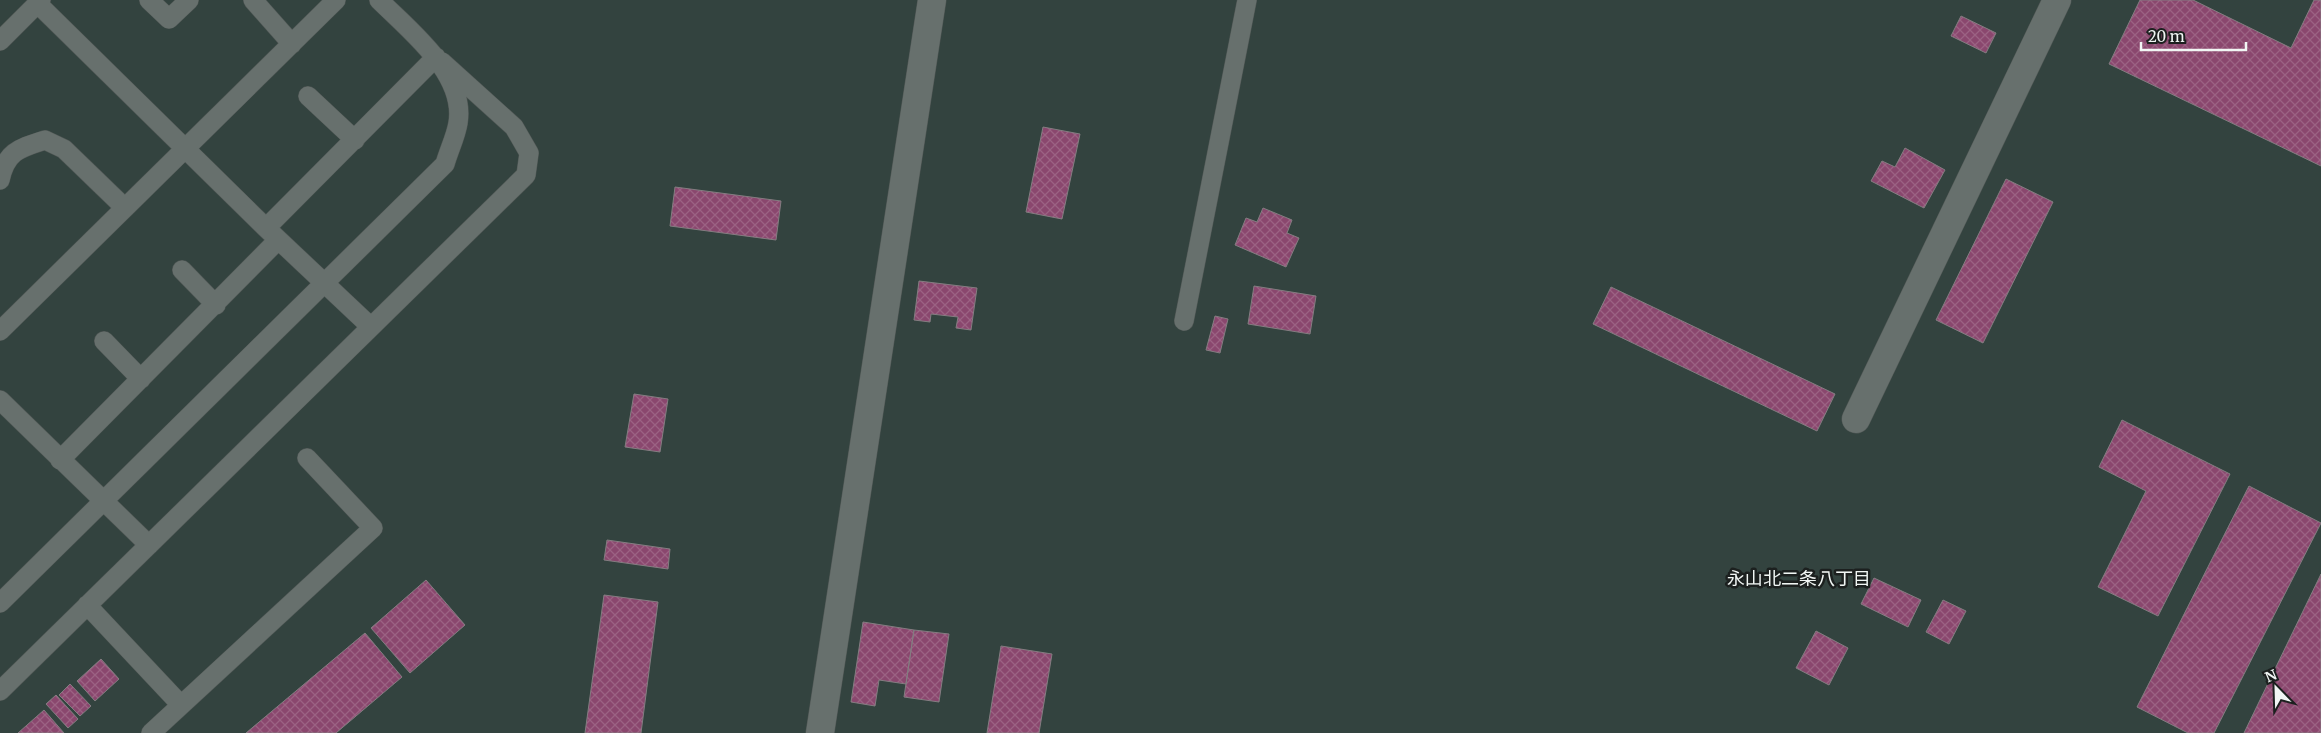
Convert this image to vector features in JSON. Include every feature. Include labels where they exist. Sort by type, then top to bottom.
[{"type":"street","points":[[820,733],[932,0]]},
{"type":"street","points":[[1856,419],[2057,0]]},
{"type":"lane","points":[[149,0],[168,19],[188,0]]},
{"type":"lane","points":[[253,0],[292,44]]},
{"type":"lane","points":[[0,331],[336,0]]},
{"type":"lane","points":[[0,691],[526,175],[529,153],[514,128],[439,60],[379,0]]},
{"type":"lane","points":[[398,19],[404,0]]},
{"type":"lane","points":[[1184,320],[1247,0]]},
{"type":"lane","points":[[0,41],[39,2],[185,149],[323,284],[371,327]]},
{"type":"lane","points":[[60,460],[216,304],[272,234],[355,140],[439,60]]},
{"type":"lane","points":[[0,603],[445,164],[458,122],[458,100],[439,60]]},
{"type":"lane","points":[[308,96],[355,140]]},
{"type":"lane","points":[[0,180],[3,167],[18,148],[45,140],[64,149],[125,208]]},
{"type":"lane","points":[[182,270],[216,304]]},
{"type":"lane","points":[[104,341],[141,378]]},
{"type":"lane","points":[[0,400],[149,545]]},
{"type":"lane","points":[[151,733],[373,528],[307,458]]},
{"type":"lane","points":[[87,605],[181,705]]},
{"type":"shaded area","points":[[0,0],[2321,0],[2321,733],[0,733]]},
{"type":"building","points":[[2140,0],[2193,0],[2291,48],[2314,0],[2321,0],[2321,166],[2109,64]]},
{"type":"building","points":[[1961,16],[1996,33],[1986,53],[1951,36]]},
{"type":"building","points":[[1043,127],[1080,134],[1062,219],[1026,212]]},
{"type":"building","points":[[1905,148],[1945,170],[1924,208],[1871,181],[1882,161],[1895,167]]},
{"type":"building","points":[[2006,179],[2053,202],[1983,343],[1936,320]]},
{"type":"building","points":[[675,187],[781,201],[776,240],[670,226]]},
{"type":"building","points":[[1263,208],[1292,220],[1287,233],[1299,238],[1286,267],[1235,245],[1246,218],[1257,222]]},
{"type":"building","points":[[919,281],[977,288],[971,330],[956,328],[958,317],[931,314],[930,322],[914,320]]},
{"type":"building","points":[[1254,286],[1316,296],[1310,334],[1248,324]]},
{"type":"building","points":[[1611,287],[1835,394],[1817,431],[1593,324]]},
{"type":"building","points":[[1215,316],[1228,319],[1220,353],[1206,350]]},
{"type":"building","points":[[634,394],[668,399],[660,452],[625,447]]},
{"type":"building","points":[[2122,420],[2230,474],[2158,616],[2098,587],[2146,491],[2099,467]]},
{"type":"building","points":[[2249,486],[2321,523],[2214,733],[2188,733],[2137,707]]},
{"type":"building","points":[[607,540],[670,549],[668,569],[604,560]]},
{"type":"building","points":[[2321,574],[2321,733],[2244,733]]},
{"type":"building","points":[[1874,578],[1921,600],[1908,627],[1861,604]]},
{"type":"building","points":[[426,580],[465,625],[410,673],[371,628]]},
{"type":"building","points":[[604,595],[658,602],[641,733],[585,733]]},
{"type":"building","points":[[1943,600],[1966,611],[1949,644],[1926,632]]},
{"type":"building","points":[[863,622],[914,630],[906,684],[879,680],[875,706],[851,702]]},
{"type":"building","points":[[914,630],[949,634],[939,702],[904,697]]},
{"type":"building","points":[[1816,631],[1848,648],[1829,685],[1796,668]]},
{"type":"building","points":[[365,633],[402,677],[336,733],[246,733]]},
{"type":"building","points":[[1001,646],[1052,654],[1039,733],[987,733]]},
{"type":"building","points":[[101,659],[119,679],[95,701],[77,681]]},
{"type":"building","points":[[70,684],[91,706],[80,716],[59,695]]},
{"type":"building","points":[[56,695],[78,719],[68,728],[46,704]]},
{"type":"building","points":[[44,710],[64,733],[18,733]]},
{"type":"district","name":"永山北二条八丁目","points":[[1799,579]]}]
